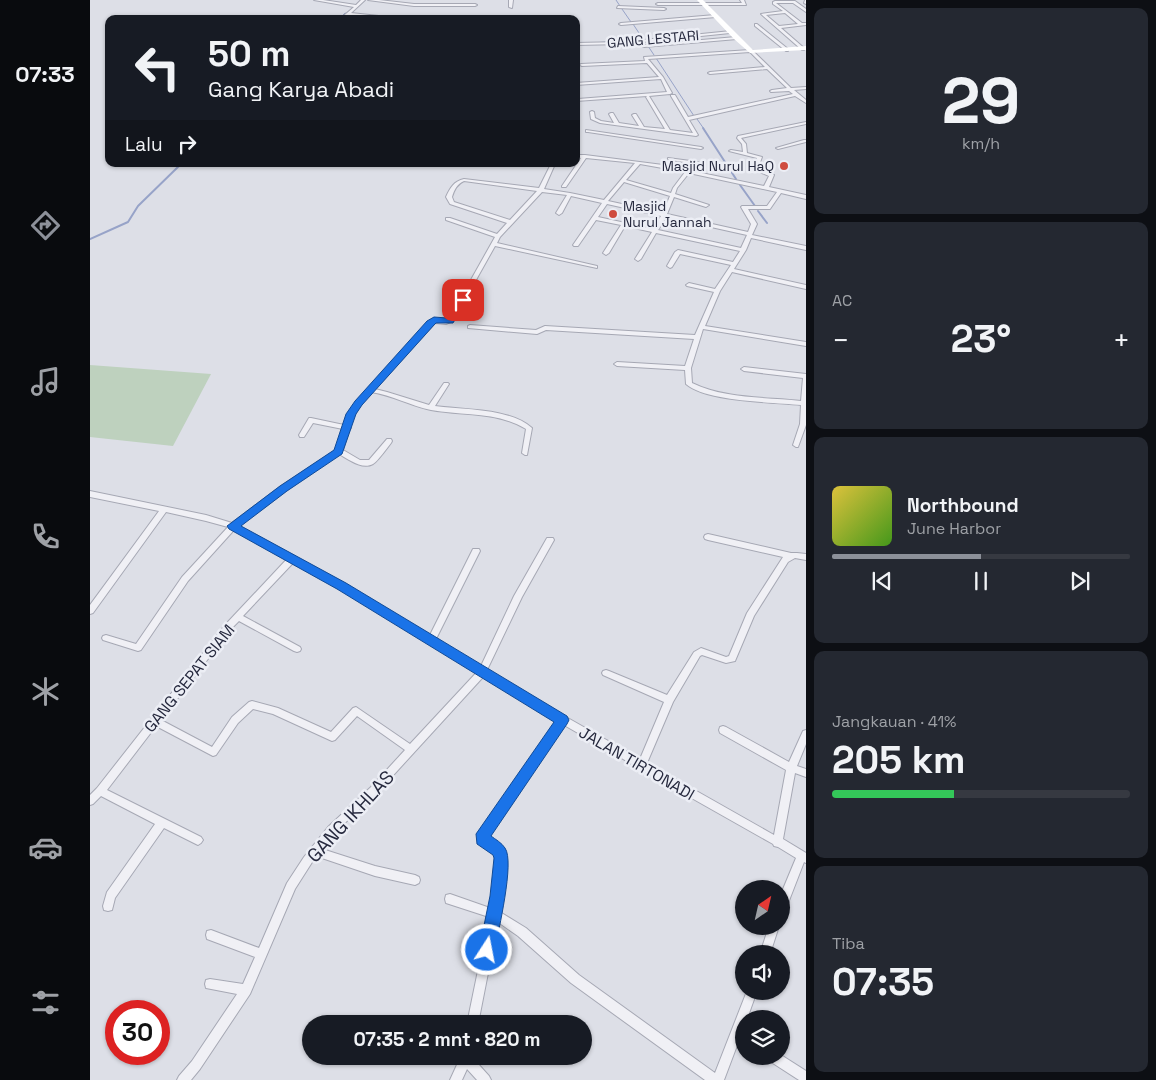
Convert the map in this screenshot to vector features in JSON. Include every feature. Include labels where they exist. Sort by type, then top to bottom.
[{"type":"street","points":[[316,0],[357,6]]},
{"type":"street","points":[[348,14],[363,0]]},
{"type":"street","points":[[370,0],[438,6],[475,5]]},
{"type":"street","points":[[439,15],[438,6],[441,0]]},
{"type":"street","points":[[511,0],[511,7]]},
{"type":"street","points":[[658,4],[744,4],[742,0]]},
{"type":"street","points":[[804,25],[774,3],[793,2],[806,11]]},
{"type":"street","points":[[702,3],[736,38],[770,68],[796,96],[806,102]]},
{"type":"street","points":[[618,7],[671,9],[672,5]]},
{"type":"street","points":[[786,12],[763,14],[805,49]]},
{"type":"street","points":[[348,14],[360,15]]},
{"type":"street","points":[[621,24],[715,16]]},
{"type":"street","points":[[632,18],[636,23]]},
{"type":"street","points":[[756,25],[788,50]]},
{"type":"street","points":[[779,27],[804,25]]},
{"type":"street","name":"GANG LESTARI","points":[[580,44],[623,43],[730,32]]},
{"type":"street","points":[[644,46],[736,38]]},
{"type":"street","points":[[592,112],[595,120],[696,135],[662,78],[644,58],[805,49]]},
{"type":"street","points":[[582,65],[646,62]]},
{"type":"street","points":[[710,73],[770,68]]},
{"type":"street","points":[[580,84],[662,78]]},
{"type":"street","points":[[772,91],[806,88]]},
{"type":"street","points":[[580,100],[672,95]]},
{"type":"street","points":[[688,119],[796,96]]},
{"type":"street","points":[[648,97],[669,132]]},
{"type":"street","points":[[611,114],[617,124]]},
{"type":"street","points":[[634,116],[642,128]]},
{"type":"street","points":[[745,153],[744,144],[739,138],[740,136],[806,123]]},
{"type":"street","points":[[588,131],[701,148]]},
{"type":"street","points":[[778,148],[806,140]]},
{"type":"street","points":[[664,168],[676,145]]},
{"type":"street","points":[[731,151],[760,156],[755,169],[771,174],[766,188]]},
{"type":"street","points":[[580,156],[687,172],[806,197]]},
{"type":"street","points":[[580,163],[585,156]]},
{"type":"street","points":[[670,159],[698,163]]},
{"type":"street","points":[[576,246],[604,203],[638,164]]},
{"type":"street","points":[[106,638],[138,648],[185,579],[233,526],[284,488],[339,451],[351,414],[369,390],[433,321],[446,322],[451,320],[498,236],[541,190],[552,167]]},
{"type":"street","points":[[564,186],[577,167]]},
{"type":"street","points":[[638,259],[668,209],[672,195],[687,172]]},
{"type":"street","points":[[510,222],[452,203],[449,197],[450,192],[458,181],[464,180],[570,194],[806,248]]},
{"type":"street","points":[[624,181],[706,205]]},
{"type":"street","points":[[780,191],[768,208],[744,207],[755,223],[744,250],[717,291],[697,337],[688,368],[689,384],[702,390],[722,395],[803,402]]},
{"type":"street","points":[[559,213],[570,194]]},
{"type":"street","points":[[595,218],[744,250]]},
{"type":"street","points":[[448,219],[498,236]]},
{"type":"street","points":[[606,253],[624,224]]},
{"type":"street","points":[[670,266],[686,237]]},
{"type":"street","points":[[494,244],[595,267]]},
{"type":"street","points":[[678,252],[734,264]]},
{"type":"street","points":[[731,270],[806,287]]},
{"type":"street","points":[[689,285],[717,291]]},
{"type":"street","points":[[470,326],[537,332],[545,328],[697,337]]},
{"type":"street","points":[[702,327],[806,344]]},
{"type":"street","points":[[617,364],[688,368]]},
{"type":"street","points":[[744,369],[806,376],[803,424],[796,445]]},
{"type":"street","points":[[431,408],[446,384]]},
{"type":"street","points":[[369,390],[378,391],[431,408],[501,416],[524,423],[530,428],[525,453]]},
{"type":"street","points":[[302,435],[311,420],[348,428]]},
{"type":"street","points":[[339,451],[367,464],[371,462],[388,441]]},
{"type":"street","name":"JALAN TIRTONADI","points":[[90,494],[206,518],[233,526],[342,586],[562,720],[804,857]]},
{"type":"street","points":[[90,611],[164,510]]},
{"type":"street","points":[[708,537],[790,556],[806,557]]},
{"type":"street","name":"GANG IKHLAS","points":[[183,1080],[196,1065],[246,990],[291,886],[314,851],[331,830],[374,790],[482,672],[518,596],[550,540]]},
{"type":"street","points":[[431,641],[476,551]]},
{"type":"street","points":[[642,766],[669,700],[699,652],[701,651],[726,660],[732,659],[750,615],[785,560],[790,556]]},
{"type":"street","name":"GANG SEPAT SIAM","points":[[90,801],[100,791],[238,617],[292,559]]},
{"type":"street","points":[[238,617],[297,649]]},
{"type":"street","points":[[606,673],[669,700]]},
{"type":"street","points":[[154,721],[213,752],[235,720],[252,705],[275,711],[332,737],[356,711],[410,749]]},
{"type":"street","points":[[474,1015],[494,914],[501,858],[500,851],[483,839],[483,834],[562,720]]},
{"type":"street","points":[[722,730],[791,768],[806,773]]},
{"type":"street","points":[[777,842],[791,768],[806,734]]},
{"type":"street","points":[[100,791],[198,840]]},
{"type":"street","points":[[108,906],[111,896],[162,822]]},
{"type":"street","points":[[314,851],[375,871],[415,880]]},
{"type":"street","points":[[790,887],[804,857]]},
{"type":"street","points":[[450,899],[494,914],[522,932],[575,979],[716,1080],[735,1045]]},
{"type":"street","points":[[211,935],[262,954]]},
{"type":"street","points":[[210,984],[246,990]]},
{"type":"street","points":[[456,1080],[463,1065]]},
{"type":"street","points":[[472,1065],[485,1080]]},
{"type":"street","points":[[786,1065],[806,1078]]},
{"type":"green space","points":[[90,365],[211,374],[173,446],[90,437]]},
{"type":"waterway","points":[[616,0],[620,6]]},
{"type":"waterway","points":[[622,9],[631,22]]},
{"type":"waterway","points":[[594,43],[643,39],[633,24]]},
{"type":"waterway","points":[[648,46],[654,55]]},
{"type":"waterway","points":[[656,58],[694,116]]},
{"type":"waterway","points":[[697,119],[704,129]]},
{"type":"waterway","points":[[703,128],[736,179]]},
{"type":"waterway","points":[[90,239],[128,222],[138,206],[178,167]]},
{"type":"waterway","points":[[740,185],[755,206]]},
{"type":"waterway","points":[[758,211],[767,223]]},
{"type":"place","name":"Masjid Nurul HaQ","points":[[784,166]]},
{"type":"place","name":"Masjid Nurul Jannah","points":[[613,214]]},
{"type":"route","points":[[463,300],[450,321],[434,320],[430,323],[388,367],[358,403],[351,414],[339,451],[284,488],[233,526],[342,586],[562,720],[483,834],[483,839],[486,842],[500,851],[501,858],[497,896],[487,950]]}]
